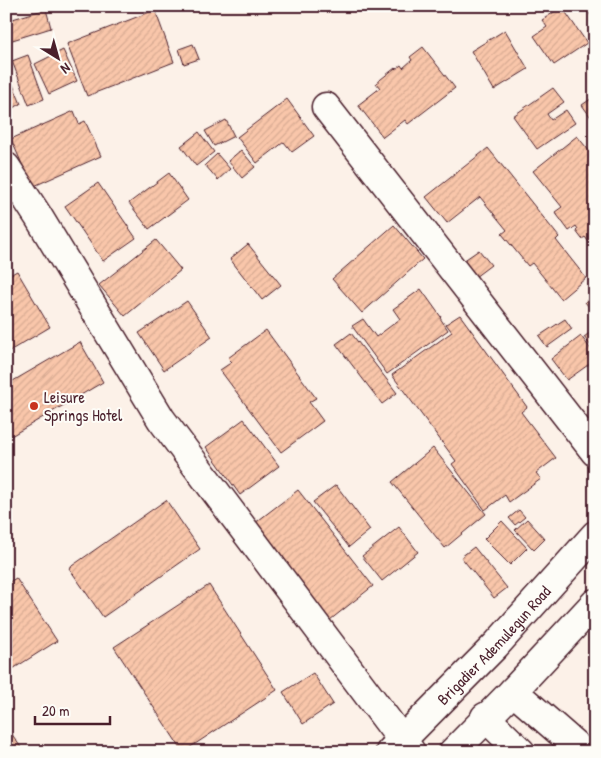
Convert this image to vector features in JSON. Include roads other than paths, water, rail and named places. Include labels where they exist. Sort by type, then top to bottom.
[{"type":"street","points":[[326,107],[595,452]]},
{"type":"street","points":[[6,167],[38,216],[161,419],[401,748]]},
{"type":"street","name":"Brigadier Ademulegun Road","points":[[401,748],[496,646],[595,535]]},
{"type":"street","points":[[453,752],[595,603]]},
{"type":"street","points":[[513,691],[583,752]]},
{"type":"street","points":[[485,717],[520,752]]},
{"type":"place","name":"Leisure Springs Hotel","points":[[34,406]]}]
